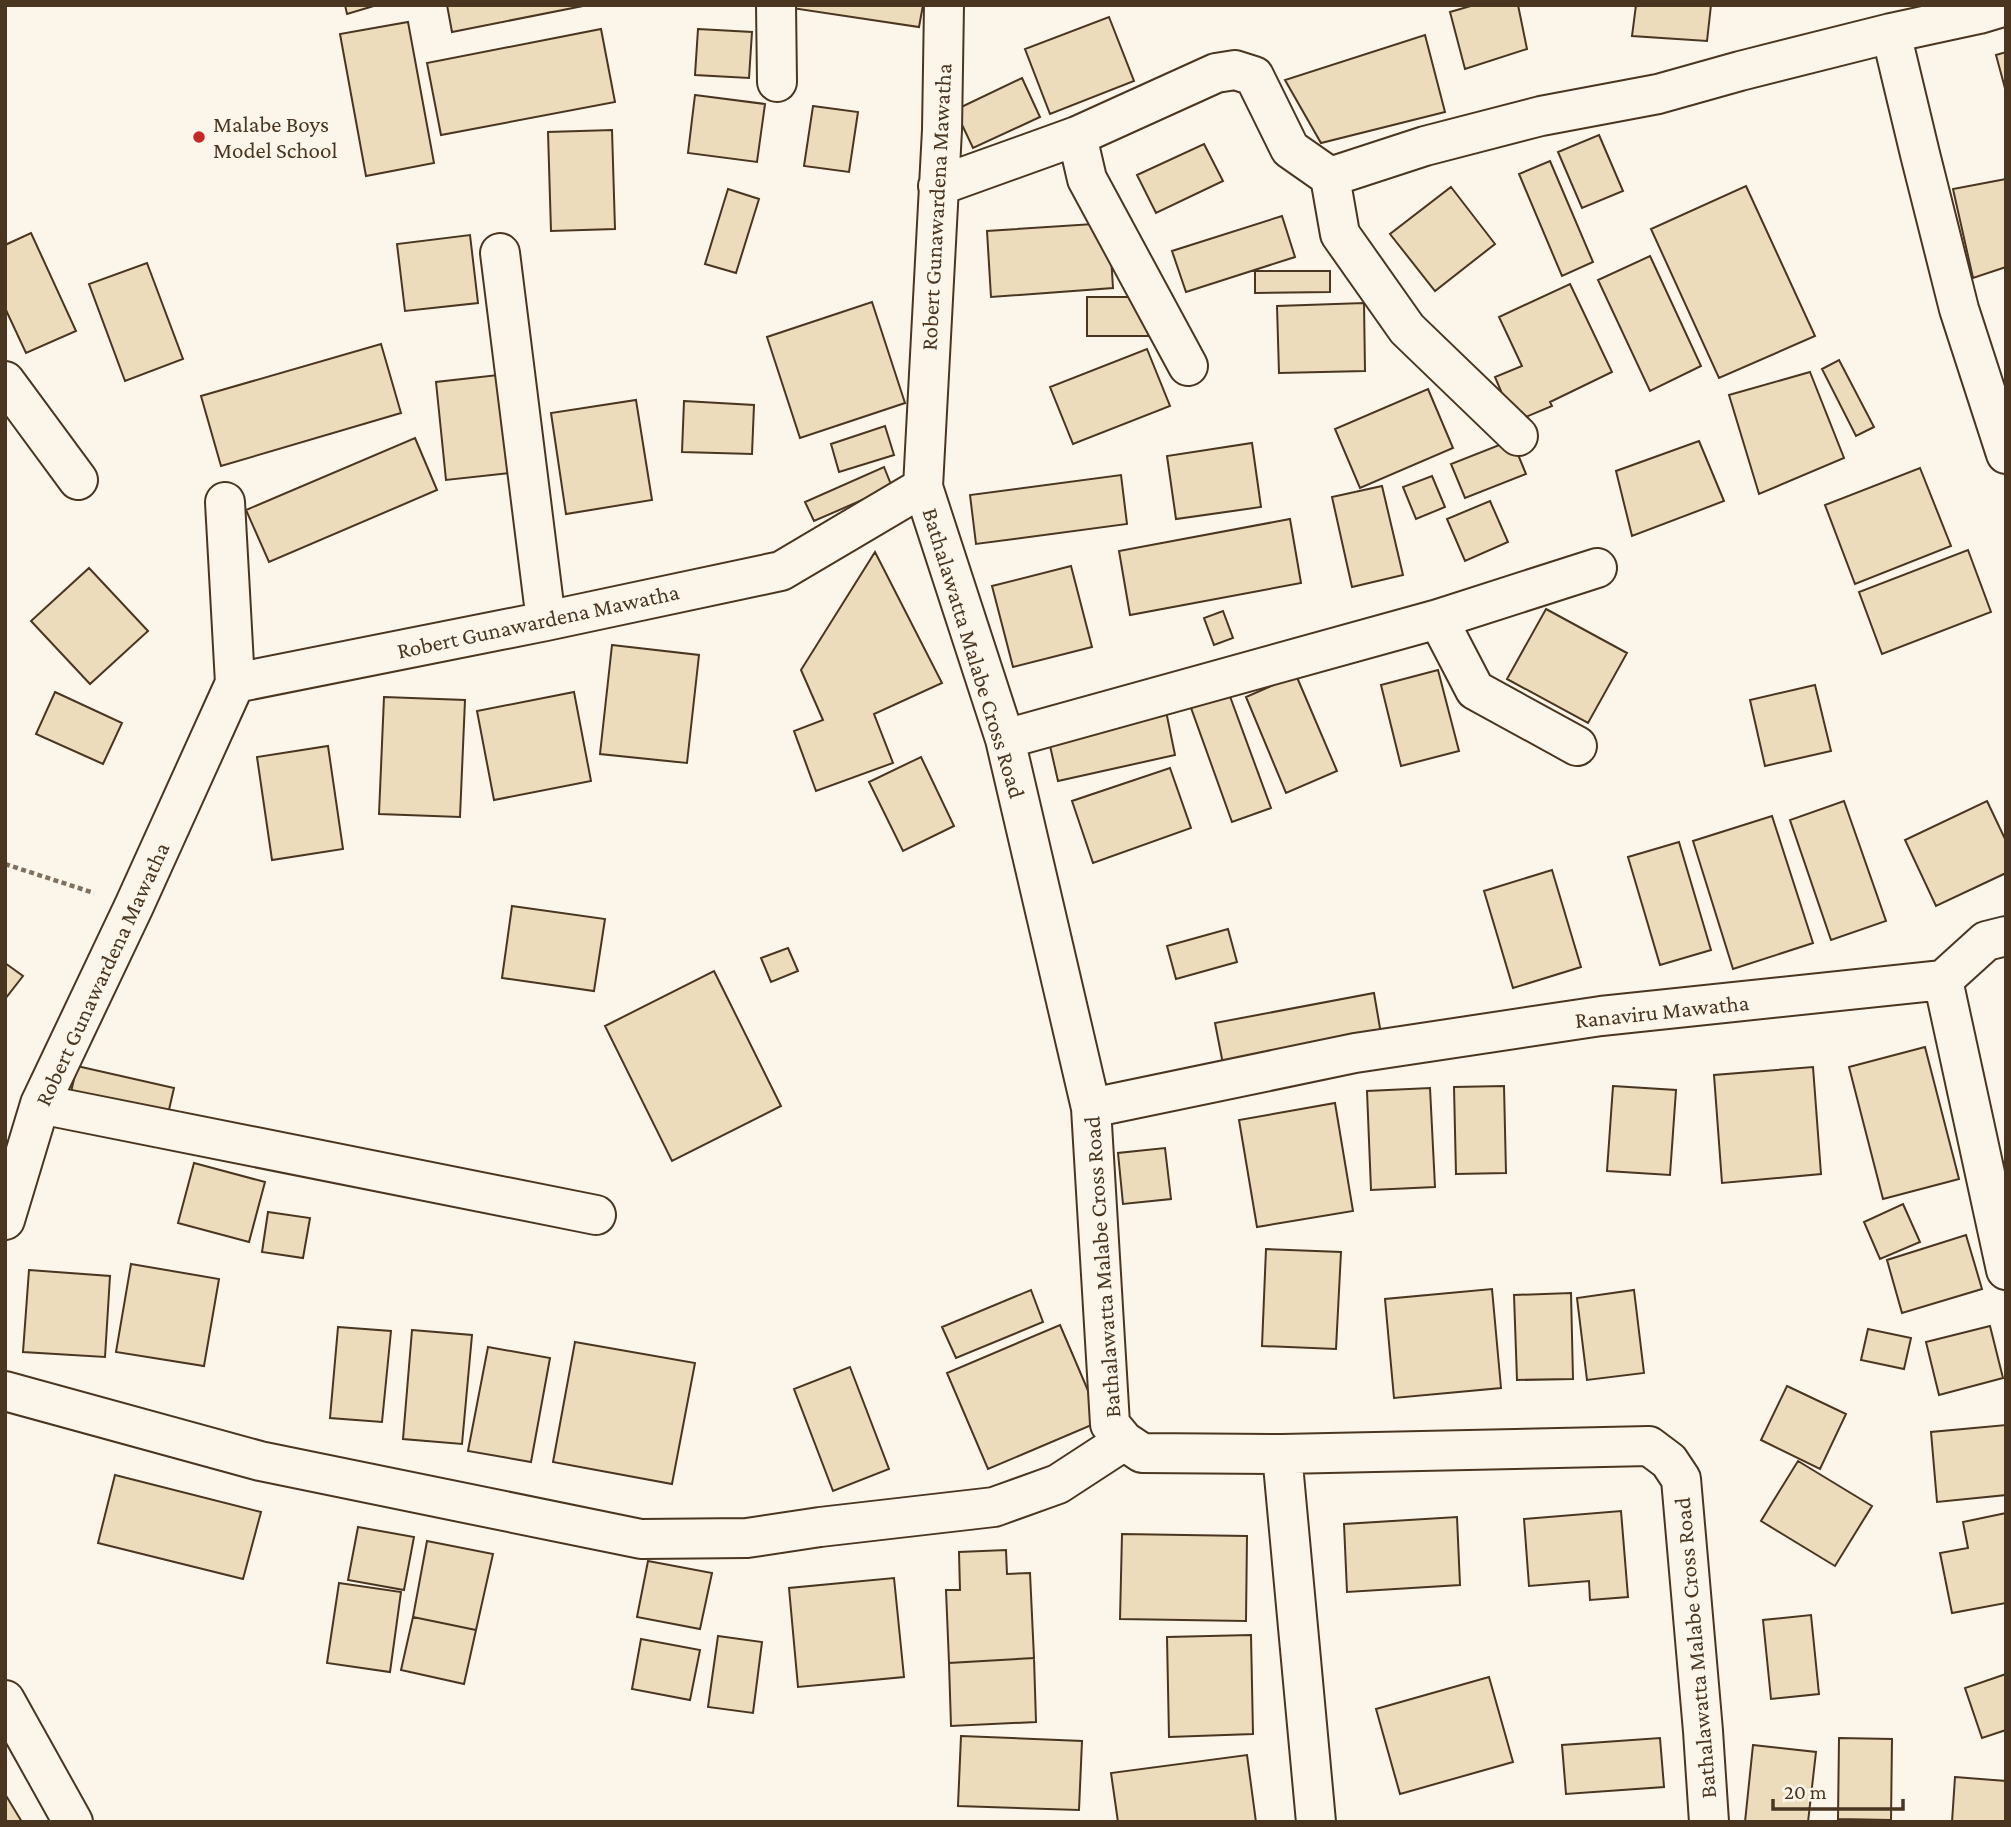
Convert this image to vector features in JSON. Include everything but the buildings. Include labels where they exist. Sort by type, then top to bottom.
[{"type":"street","points":[[776,5],[777,82]]},
{"type":"street","name":"Robert Gunawardena Mawatha","points":[[5,1220],[40,1104],[235,683],[547,621],[780,570],[923,487],[943,130],[944,5]]},
{"type":"street","points":[[1330,177],[1425,146],[1515,122],[1658,94],[1740,71],[2006,6]]},
{"type":"street","points":[[1891,33],[1959,309],[2006,454]]},
{"type":"street","points":[[938,186],[1077,136],[1216,73],[1236,70],[1254,76],[1290,149],[1330,177],[1340,234],[1408,329],[1518,436]]},
{"type":"street","points":[[1077,136],[1087,179],[1188,366]]},
{"type":"street","points":[[500,253],[547,621]]},
{"type":"street","points":[[5,381],[78,480]]},
{"type":"street","name":"Bathalawatta Malabe Cross Road","points":[[923,487],[1005,739],[1091,1108],[1110,1424],[1124,1441],[1142,1453],[1282,1454],[1649,1446],[1669,1461],[1681,1479],[1709,1822]]},
{"type":"street","points":[[225,502],[235,683]]},
{"type":"street","points":[[1005,739],[1438,620],[1597,568]]},
{"type":"street","points":[[1438,620],[1475,690],[1577,746]]},
{"type":"street","points":[[2006,936],[1986,941],[1943,980],[2006,1270]]},
{"type":"street","name":"Ranaviru Mawatha","points":[[1091,1108],[1356,1053],[1519,1028],[1601,1016],[1943,980]]},
{"type":"street","points":[[40,1104],[596,1215]]},
{"type":"street","points":[[5,1391],[260,1461],[641,1539],[747,1538],[994,1507],[1058,1484],[1124,1441]]},
{"type":"street","points":[[1282,1454],[1316,1822]]},
{"type":"street","points":[[5,1700],[73,1822]]},
{"type":"path","points":[[5,864],[134,906]]},
{"type":"place","name":"Malabe Boys Model School","points":[[199,137]]}]
